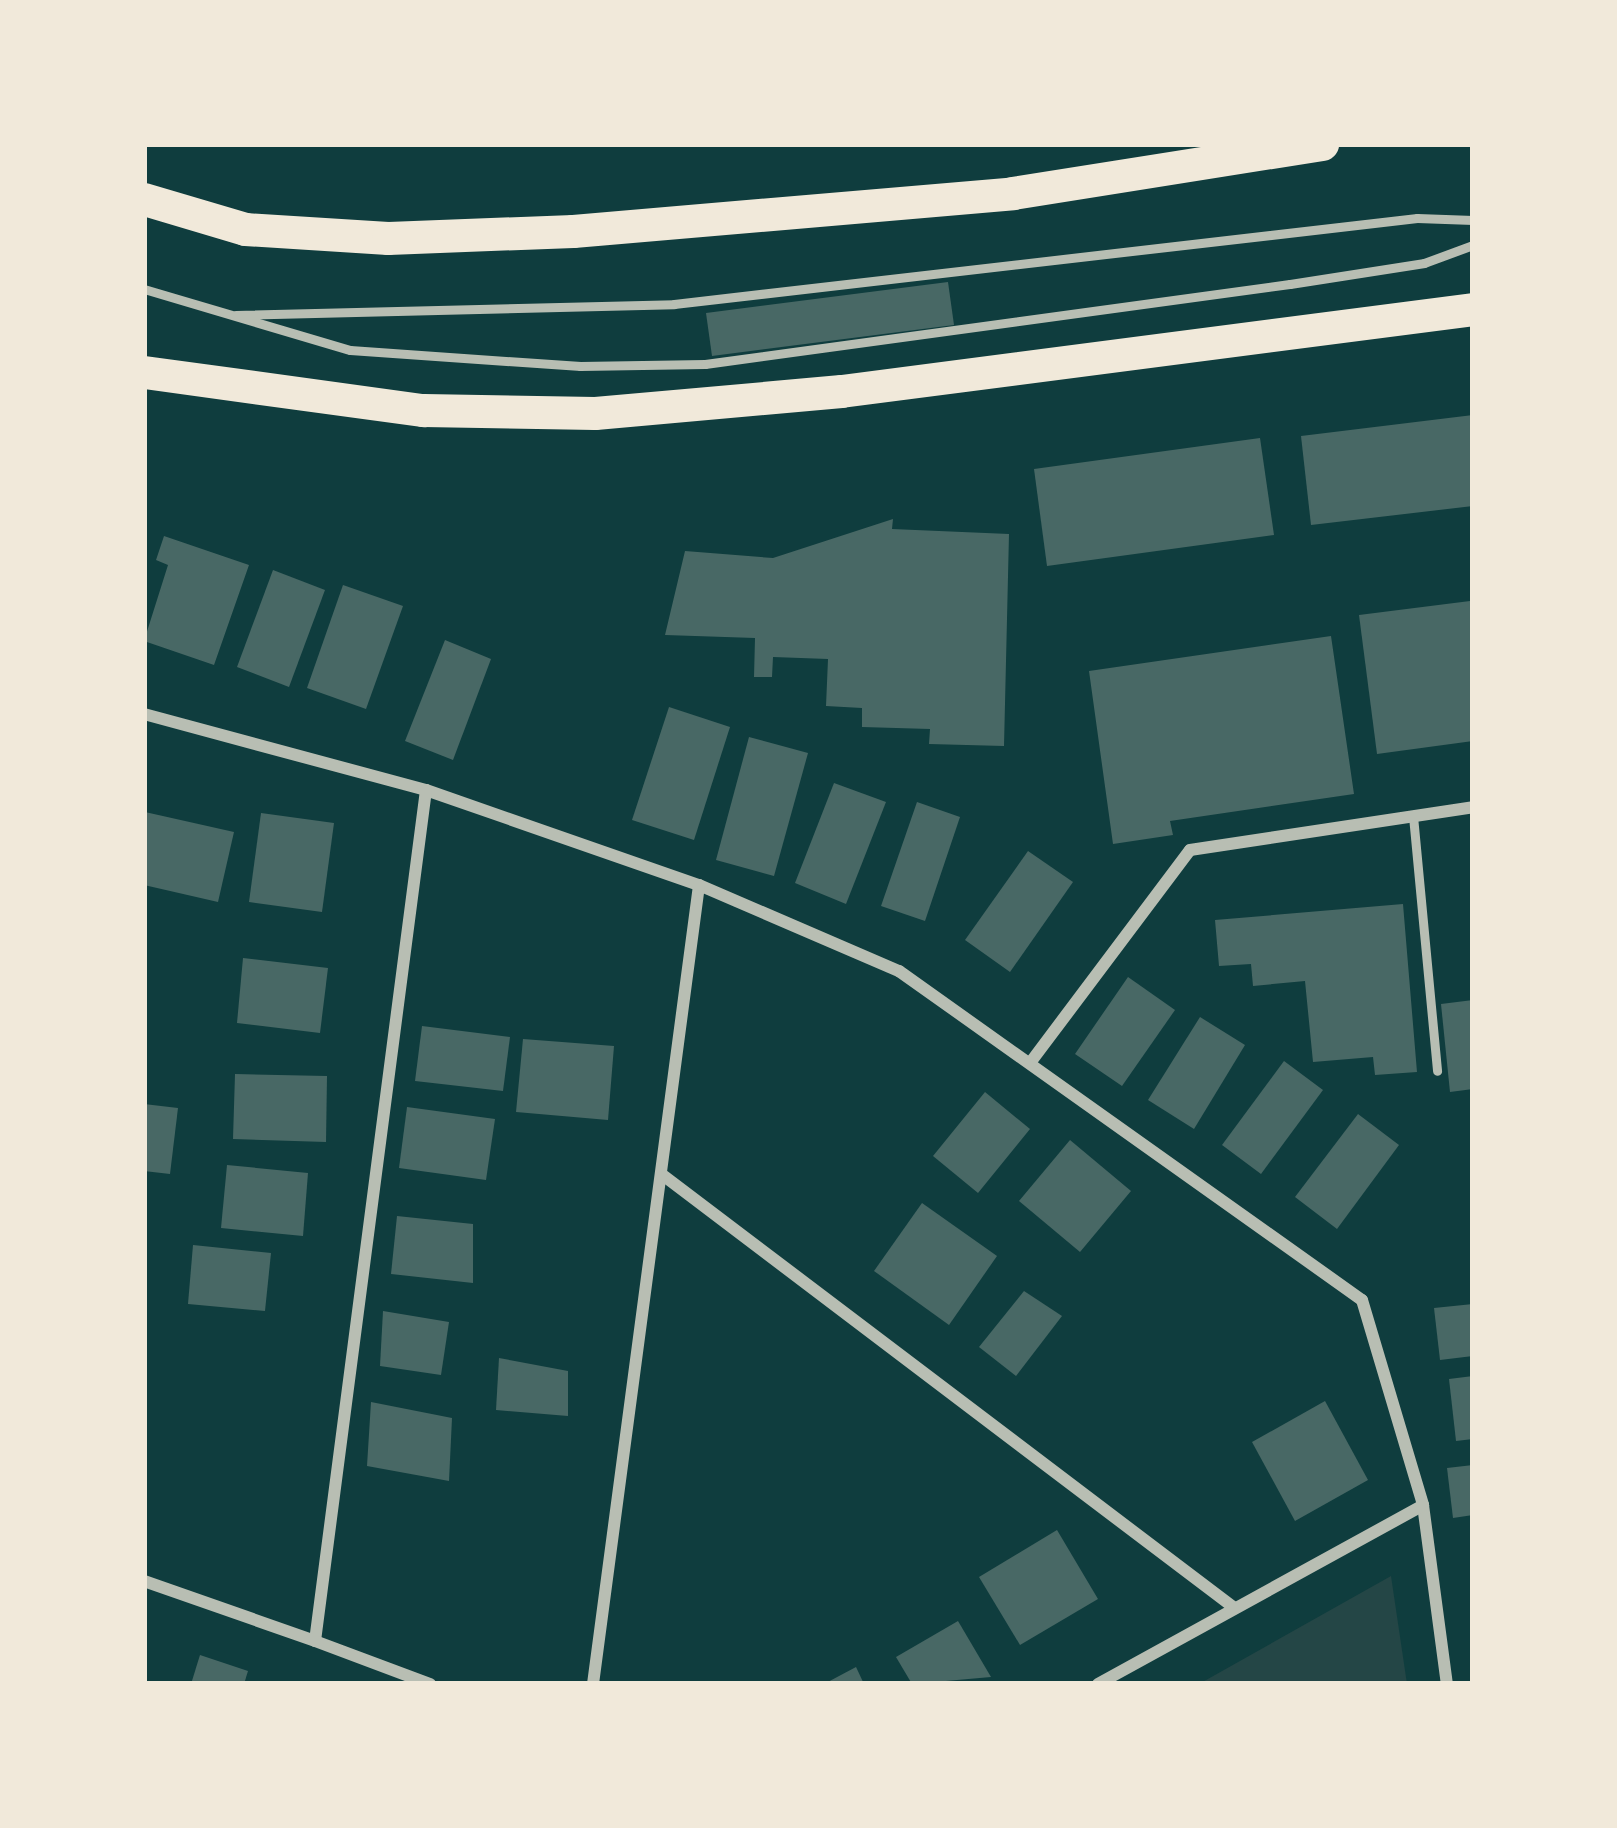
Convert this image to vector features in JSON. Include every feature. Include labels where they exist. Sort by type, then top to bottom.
[{"type":"highway","points":[[144,199],[245,229],[388,238],[573,231],[1012,193],[1322,144]]},
{"type":"highway","points":[[144,372],[423,410],[595,413],[842,391],[1473,309]]},
{"type":"street","points":[[144,714],[426,790],[699,885],[899,971],[1362,1300],[1423,1505],[1447,1684]]},
{"type":"street","points":[[315,1641],[426,790]]},
{"type":"street","points":[[1030,1063],[1190,850],[1473,807]]},
{"type":"street","points":[[593,1684],[664,1177],[699,885]]},
{"type":"street","points":[[664,1177],[1233,1607]]},
{"type":"street","points":[[1098,1684],[1423,1505]]},
{"type":"street","points":[[144,1581],[430,1684]]},
{"type":"lane","points":[[225,316],[674,304],[1196,241],[1417,218],[1473,220]]},
{"type":"lane","points":[[144,289],[350,350],[580,366],[705,364],[1335,278],[1424,263],[1473,245]]},
{"type":"lane","points":[[1412,816],[1437,1071]]},
{"type":"shaded area","points":[[1391,1576],[1407,1684],[1199,1684]]},
{"type":"building","points":[[948,282],[954,325],[712,356],[706,313]]},
{"type":"building","points":[[1473,415],[1473,506],[1311,525],[1301,436]]},
{"type":"building","points":[[1260,438],[1274,535],[1047,566],[1034,469]]},
{"type":"building","points":[[893,519],[892,529],[1009,534],[1004,746],[929,744],[930,729],[862,727],[862,708],[826,706],[828,659],[773,657],[772,677],[754,677],[755,638],[665,635],[685,551],[773,558]]},
{"type":"building","points":[[164,536],[249,565],[214,665],[144,641],[168,565],[156,560]]},
{"type":"building","points":[[273,570],[325,590],[289,687],[237,667]]},
{"type":"building","points":[[343,585],[403,606],[366,709],[307,688]]},
{"type":"building","points":[[1470,601],[1473,741],[1377,754],[1359,615]]},
{"type":"building","points":[[1331,636],[1354,794],[1170,821],[1173,835],[1113,844],[1089,671]]},
{"type":"building","points":[[445,640],[491,659],[453,760],[405,741]]},
{"type":"building","points":[[669,707],[730,727],[694,840],[632,820]]},
{"type":"building","points":[[749,737],[808,753],[774,876],[716,860]]},
{"type":"building","points":[[834,783],[886,802],[846,904],[795,883]]},
{"type":"building","points":[[917,802],[960,817],[925,921],[881,906]]},
{"type":"building","points":[[145,812],[234,832],[218,902],[144,885]]},
{"type":"building","points":[[261,813],[334,823],[322,912],[249,902]]},
{"type":"building","points":[[1028,851],[1073,882],[1010,972],[965,940]]},
{"type":"building","points":[[1403,904],[1417,1072],[1375,1075],[1373,1057],[1313,1062],[1305,981],[1253,986],[1251,964],[1219,966],[1215,920]]},
{"type":"building","points":[[243,958],[328,968],[320,1033],[237,1023]]},
{"type":"building","points":[[1128,977],[1175,1010],[1122,1086],[1075,1054]]},
{"type":"building","points":[[1473,1000],[1473,1089],[1450,1092],[1441,1004]]},
{"type":"building","points":[[1200,1017],[1245,1045],[1194,1129],[1148,1100]]},
{"type":"building","points":[[422,1026],[510,1037],[503,1091],[415,1081]]},
{"type":"building","points":[[523,1039],[614,1046],[608,1120],[516,1112]]},
{"type":"building","points":[[1284,1061],[1323,1090],[1261,1174],[1222,1145]]},
{"type":"building","points":[[235,1074],[327,1076],[326,1142],[233,1139]]},
{"type":"building","points":[[985,1092],[1030,1129],[978,1193],[933,1156]]},
{"type":"building","points":[[144,1104],[178,1108],[170,1174],[144,1171]]},
{"type":"building","points":[[407,1107],[495,1119],[486,1180],[399,1168]]},
{"type":"building","points":[[1358,1114],[1399,1145],[1337,1229],[1295,1197]]},
{"type":"building","points":[[1070,1140],[1131,1191],[1080,1252],[1019,1201]]},
{"type":"building","points":[[227,1165],[308,1173],[303,1236],[221,1228]]},
{"type":"building","points":[[922,1203],[997,1256],[949,1325],[874,1271]]},
{"type":"building","points":[[397,1216],[473,1224],[473,1283],[391,1274]]},
{"type":"building","points":[[193,1245],[271,1253],[265,1311],[188,1304]]},
{"type":"building","points":[[1024,1291],[1062,1316],[1016,1376],[979,1347]]},
{"type":"building","points":[[1473,1304],[1473,1356],[1440,1360],[1434,1308]]},
{"type":"building","points":[[383,1311],[449,1322],[441,1375],[380,1366]]},
{"type":"building","points":[[499,1358],[568,1371],[568,1416],[496,1410]]},
{"type":"building","points":[[1473,1376],[1473,1439],[1456,1441],[1449,1379]]},
{"type":"building","points":[[1325,1401],[1368,1480],[1295,1521],[1252,1442]]},
{"type":"building","points":[[371,1402],[452,1418],[449,1481],[367,1466]]},
{"type":"building","points":[[1473,1465],[1473,1515],[1453,1518],[1447,1468]]},
{"type":"building","points":[[1057,1530],[1098,1599],[1020,1645],[979,1577]]},
{"type":"building","points":[[958,1621],[991,1677],[912,1684],[896,1657]]},
{"type":"building","points":[[200,1655],[248,1671],[244,1684],[191,1684]]},
{"type":"building","points":[[856,1667],[864,1684],[824,1684]]}]
